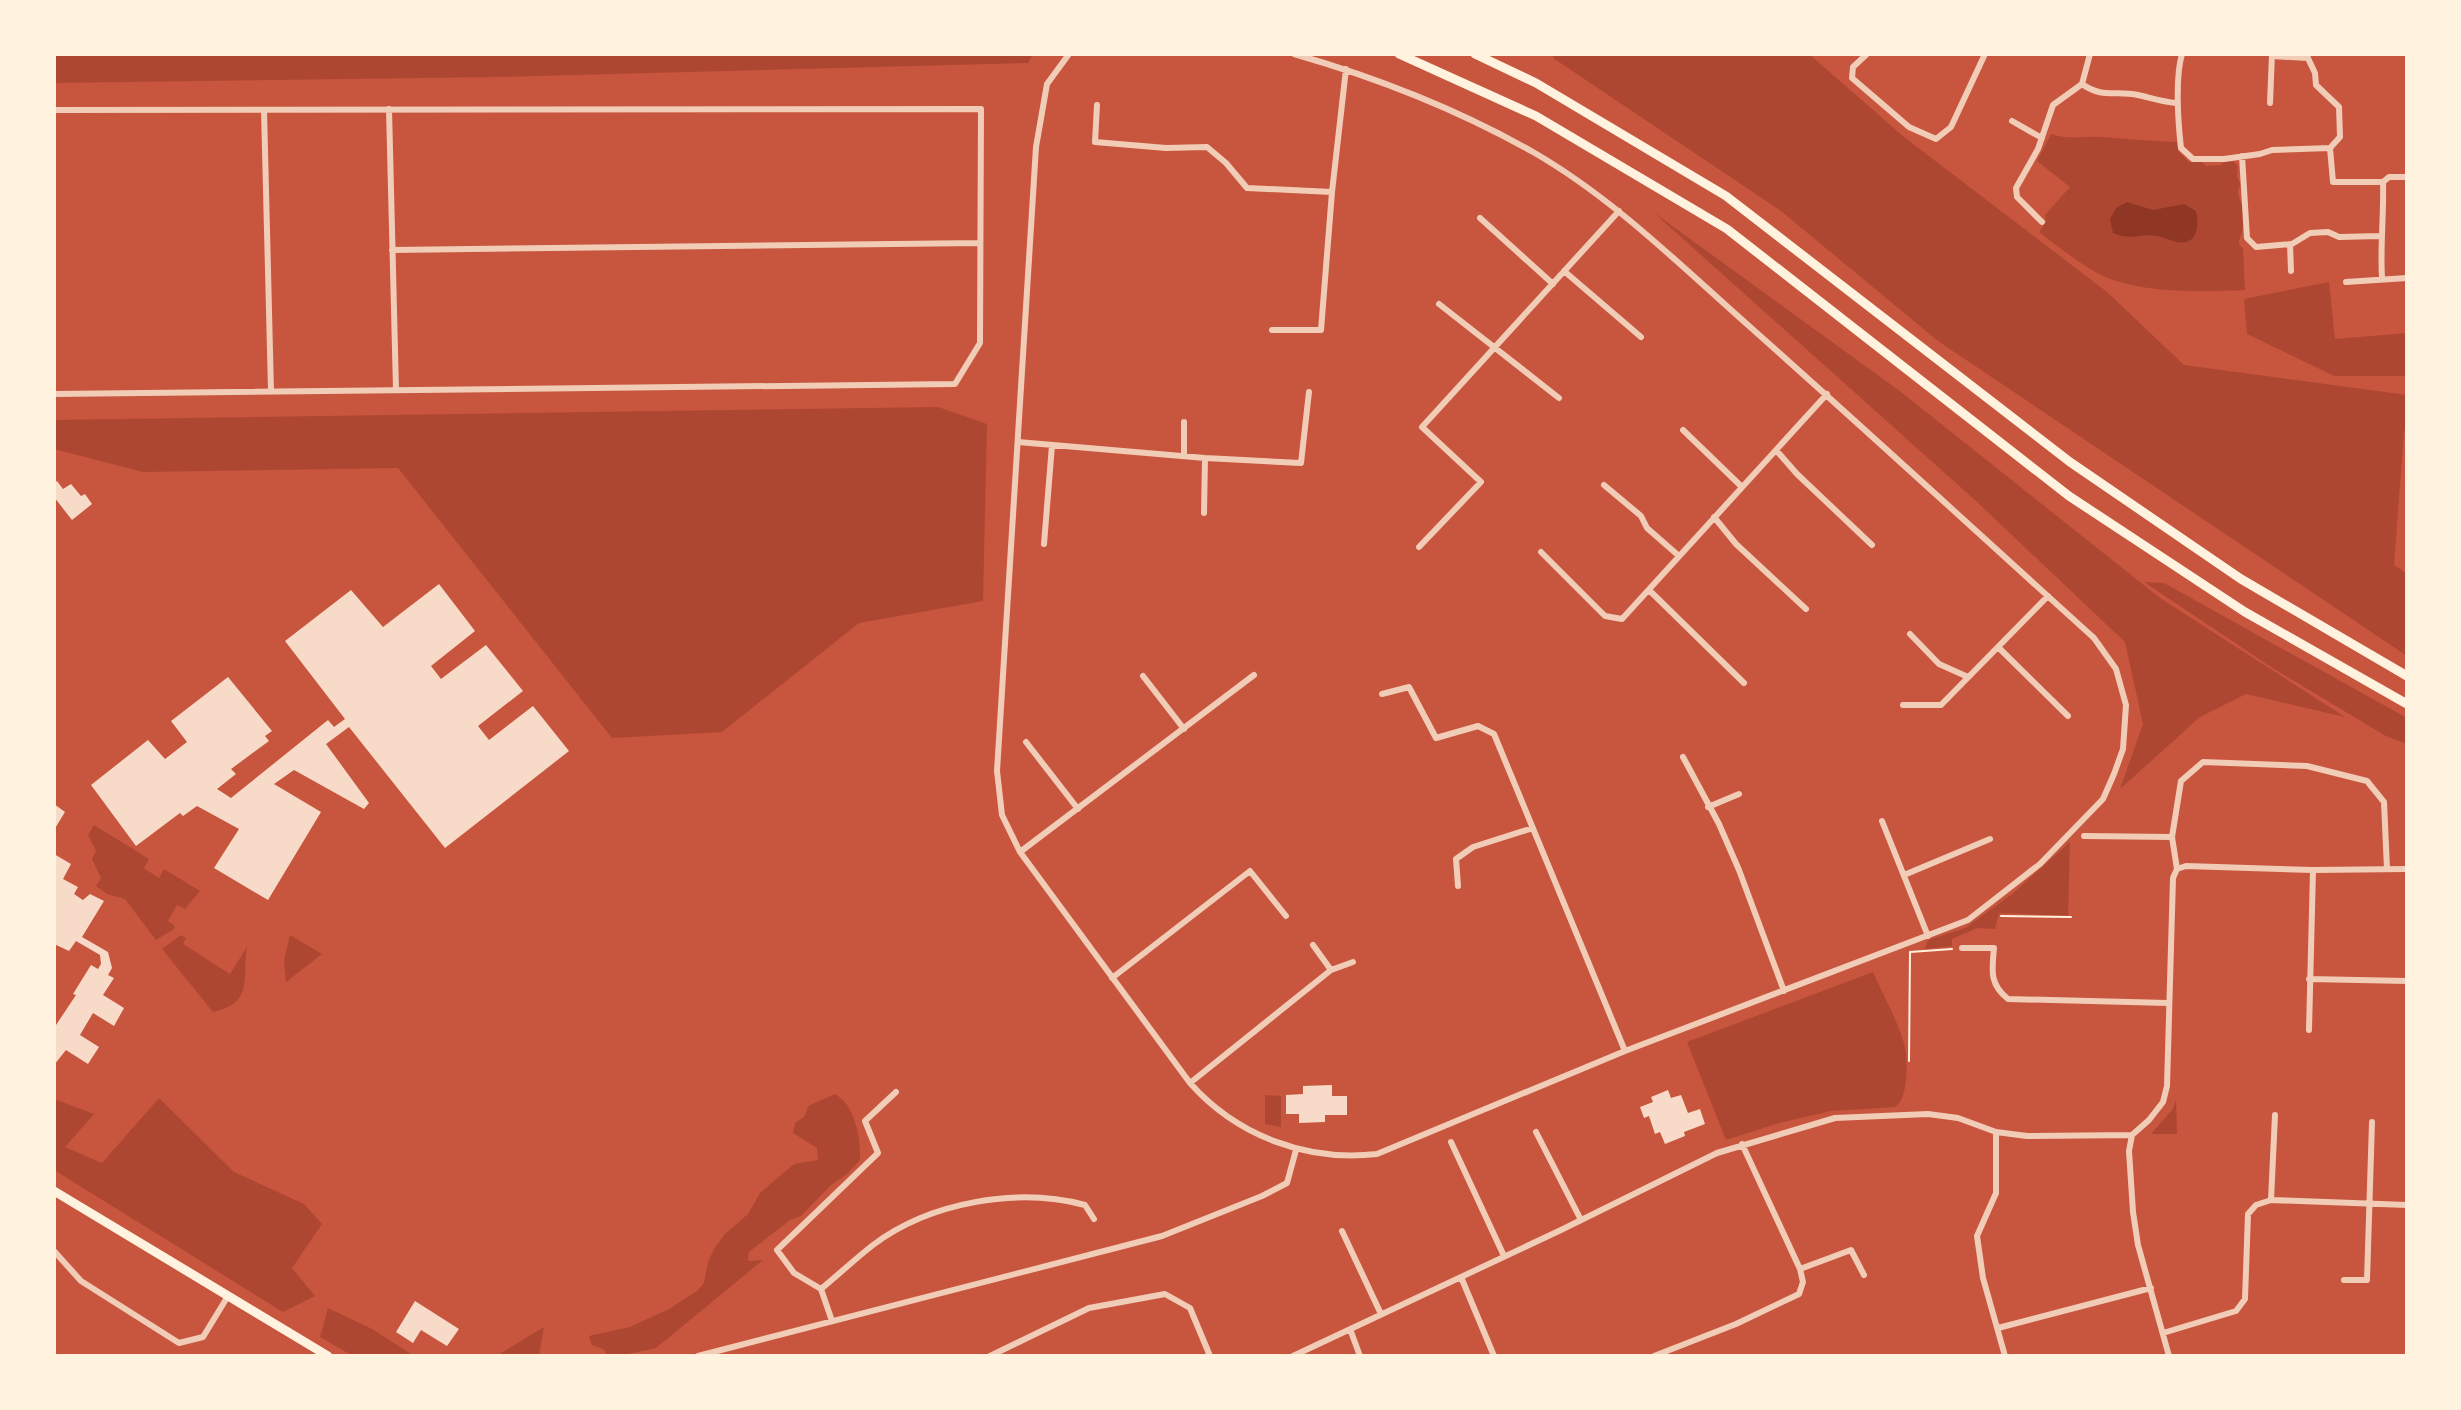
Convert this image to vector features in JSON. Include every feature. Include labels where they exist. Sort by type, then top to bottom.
[{"type":"main road","points":[[1399,54],[1536,116],[1727,229],[2069,496],[2245,612],[2407,704]]},
{"type":"main road","points":[[1475,54],[1536,83],[1726,196],[2070,462],[2241,579],[2407,676]]},
{"type":"main road","points":[[54,1191],[328,1356]]},
{"type":"street","points":[[1069,54],[1047,84],[1036,147],[997,771],[1002,815],[1020,852],[1190,1083],[1209,1104],[1244,1127],[1296,1150],[1347,1157],[1377,1154],[1625,1051],[1968,920],[2040,864],[2103,799],[2123,749],[2126,705],[2116,669],[2094,638],[1827,394],[1619,211],[1535,154],[1438,103],[1346,69],[1294,54]]},
{"type":"street","points":[[1867,54],[1853,67],[1852,78],[1909,127],[1936,139],[1951,127],[1985,54]]},
{"type":"street","points":[[2042,222],[2020,200],[2016,191],[2042,138],[2053,105],[2082,84],[2090,54]]},
{"type":"street","points":[[2182,54],[2176,103],[2180,142],[2181,148],[2193,159],[2260,154],[2272,150],[2330,148],[2340,137],[2339,107],[2316,85],[2315,73],[2307,56],[2272,55],[2270,103]]},
{"type":"street","points":[[1272,330],[1321,330],[1346,69]]},
{"type":"street","points":[[2082,84],[2095,93],[2138,95],[2149,100],[2176,103]]},
{"type":"street","points":[[1097,105],[1095,142],[1166,148],[1207,147],[1226,163],[1247,188],[1332,192]]},
{"type":"street","points":[[389,109],[396,390]]},
{"type":"street","points":[[54,110],[981,109],[980,343],[955,384],[54,394]]},
{"type":"street","points":[[264,110],[271,391]]},
{"type":"street","points":[[2012,121],[2042,138]]},
{"type":"street","points":[[2330,148],[2333,182],[2383,182],[2389,177],[2407,177]]},
{"type":"street","points":[[2242,156],[2247,238],[2256,247],[2290,244],[2310,233],[2328,232],[2339,237],[2380,236]]},
{"type":"street","points":[[2382,278],[2380,236],[2384,223],[2383,182]]},
{"type":"street","points":[[1419,547],[1481,482],[1422,427],[1619,211]]},
{"type":"street","points":[[1480,218],[1553,284]]},
{"type":"street","points":[[392,250],[980,243]]},
{"type":"street","points":[[2290,244],[2291,271]]},
{"type":"street","points":[[1564,271],[1641,337]]},
{"type":"street","points":[[2346,282],[2407,278]]},
{"type":"street","points":[[1439,304],[1559,398]]},
{"type":"street","points":[[1018,442],[1301,463],[1309,392]]},
{"type":"street","points":[[1541,552],[1605,616],[1622,619],[1827,394]]},
{"type":"street","points":[[1184,422],[1184,456]]},
{"type":"street","points":[[1683,430],[1742,487]]},
{"type":"street","points":[[1044,544],[1052,445]]},
{"type":"street","points":[[1776,450],[1872,545]]},
{"type":"street","points":[[1204,513],[1205,458]]},
{"type":"street","points":[[1604,485],[1641,516],[1647,528],[1679,556]]},
{"type":"street","points":[[1714,517],[1736,544],[1806,609]]},
{"type":"street","points":[[1649,590],[1744,683]]},
{"type":"street","points":[[1903,705],[1941,705],[2048,596]]},
{"type":"street","points":[[1910,634],[1939,664],[1968,677]]},
{"type":"street","points":[[1999,648],[2068,716]]},
{"type":"street","points":[[1020,852],[1254,675]]},
{"type":"street","points":[[1143,676],[1184,729]]},
{"type":"street","points":[[1382,694],[1409,687],[1436,738],[1478,726],[1494,734],[1625,1051]]},
{"type":"street","points":[[1026,742],[1078,809]]},
{"type":"street","points":[[1683,757],[1739,870],[1784,991]]},
{"type":"street","points":[[2169,1356],[2138,1245],[2129,1151],[2132,1135],[2163,1102],[2169,1069],[2173,878],[2177,869],[2172,837],[2181,781],[2203,762],[2307,766],[2367,781],[2384,802],[2387,869]]},
{"type":"street","points":[[1708,807],[1739,794]]},
{"type":"street","points":[[1882,821],[1928,936]]},
{"type":"street","points":[[1458,886],[1456,859],[1473,847],[1533,828]]},
{"type":"street","points":[[2084,836],[2172,837]]},
{"type":"street","points":[[1904,875],[1990,839]]},
{"type":"street","points":[[2177,869],[2186,866],[2407,869]]},
{"type":"street","points":[[2309,1030],[2313,870]]},
{"type":"street","points":[[1112,978],[1250,871],[1286,916]]},
{"type":"street","points":[[1313,945],[1331,970]]},
{"type":"street","points":[[1962,948],[1994,948],[1992,978],[1998,991],[2008,999],[2168,1003]]},
{"type":"street","points":[[1190,1083],[1331,970],[1353,962]]},
{"type":"street","points":[[2309,979],[2407,981]]},
{"type":"street","points":[[832,1321],[821,1289],[794,1273],[777,1250],[878,1153],[865,1121],[896,1092]]},
{"type":"street","points":[[1293,1356],[1717,1153],[1835,1118],[1907,1114],[1958,1118],[1996,1132],[2027,1136],[2132,1135]]},
{"type":"street","points":[[2271,1200],[2275,1115]]},
{"type":"street","points":[[2344,1280],[2367,1280],[2372,1122]]},
{"type":"street","points":[[1536,1132],[1581,1220]]},
{"type":"street","points":[[1996,1132],[1996,1193],[1977,1236],[1983,1278],[2005,1356]]},
{"type":"street","points":[[1451,1142],[1504,1256]]},
{"type":"street","points":[[1654,1356],[1736,1324],[1799,1294],[1803,1282],[1800,1269],[1742,1144]]},
{"type":"street","points":[[698,1356],[1162,1236],[1287,1183],[1296,1150]]},
{"type":"street","points":[[821,1289],[876,1243],[940,1210],[995,1199],[1058,1198],[1085,1205],[1094,1219]]},
{"type":"street","points":[[2163,1333],[2236,1311],[2241,1306],[2245,1299],[2248,1214],[2256,1205],[2271,1200],[2407,1205]]},
{"type":"street","points":[[1342,1231],[1381,1314]]},
{"type":"street","points":[[1800,1269],[1851,1250],[1864,1275]]},
{"type":"street","points":[[54,1251],[81,1281],[179,1343],[203,1337],[228,1296]]},
{"type":"street","points":[[1461,1277],[1494,1356]]},
{"type":"street","points":[[1998,1328],[2151,1288]]},
{"type":"street","points":[[990,1356],[1089,1308],[1165,1294],[1190,1308],[1210,1356]]},
{"type":"street","points":[[1350,1329],[1360,1356]]},
{"type":"path","points":[[2001,916],[2071,917]]},
{"type":"path","points":[[1909,1061],[1910,952],[1962,948]]},
{"type":"shaded area","points":[[54,54],[1033,54],[1028,63],[497,77],[54,83]]},
{"type":"shaded area","points":[[1554,54],[1809,54],[1904,137],[2107,292],[2184,365],[2407,395],[2394,565],[2407,574],[2407,656],[1938,341],[1781,211],[1553,58]]},
{"type":"shaded area","points":[[2051,134],[2177,142],[2178,151],[2189,162],[2202,162],[2206,166],[2233,161],[2238,166],[2237,177],[2241,185],[2238,193],[2245,217],[2239,244],[2243,249],[2245,290],[2161,289],[2113,280],[2084,265],[2039,232],[2046,222],[2045,215],[2070,187],[2037,161]]},
{"type":"shaded area","points":[[2127,202],[2153,210],[2184,204],[2196,211],[2196,234],[2184,242],[2158,236],[2113,233],[2110,219],[2116,208]]},
{"type":"shaded area","points":[[1653,212],[1901,392],[2160,598],[2345,717],[2246,694],[2200,717],[2120,789],[2143,724],[2125,642],[1976,501]]},
{"type":"shaded area","points":[[2329,282],[2335,339],[2407,333],[2407,376],[2334,376],[2247,334],[2244,299]]},
{"type":"shaded area","points":[[938,407],[987,424],[983,601],[859,623],[722,732],[612,738],[398,468],[143,472],[54,449],[54,420]]},
{"type":"shaded area","points":[[2144,582],[2164,583],[2407,718],[2407,744],[2386,736],[2271,667]]},
{"type":"shaded area","points":[[94,825],[149,859],[144,868],[159,878],[164,869],[200,891],[185,909],[177,905],[168,921],[175,926],[174,929],[156,940],[125,899],[107,894],[96,886],[101,878],[92,859],[96,851],[88,835]]},
{"type":"shaded area","points":[[2070,842],[2068,916],[1999,913],[1995,929],[1977,928],[1952,939],[1952,946],[1925,949],[1928,940],[1965,928],[2011,895]]},
{"type":"shaded area","points":[[181,935],[186,938],[183,944],[230,974],[247,947],[244,988],[235,1003],[213,1012],[162,949]]},
{"type":"shaded area","points":[[290,935],[322,954],[286,982],[284,960]]},
{"type":"shaded area","points":[[1873,972],[1905,1048],[1906,1080],[1899,1103],[1895,1107],[1831,1111],[1726,1140],[1687,1042]]},
{"type":"shaded area","points":[[835,1094],[852,1114],[858,1132],[860,1160],[848,1173],[830,1186],[801,1216],[790,1220],[749,1252],[748,1261],[763,1260],[656,1348],[607,1355],[603,1349],[592,1345],[589,1336],[630,1327],[669,1309],[697,1291],[704,1283],[714,1249],[724,1235],[748,1214],[760,1193],[794,1164],[818,1160],[817,1148],[793,1133],[795,1123],[805,1116],[808,1106]]},
{"type":"shaded area","points":[[1265,1095],[1281,1096],[1281,1127],[1265,1124]]},
{"type":"shaded area","points":[[159,1098],[234,1172],[304,1204],[322,1224],[292,1268],[315,1296],[283,1312],[54,1170],[54,1099],[94,1114],[65,1147],[102,1163]]},
{"type":"shaded area","points":[[2176,1100],[2177,1134],[2151,1134],[2172,1110]]},
{"type":"shaded area","points":[[328,1308],[372,1329],[414,1356],[353,1356],[320,1337]]},
{"type":"shaded area","points":[[544,1327],[539,1356],[496,1356]]},
{"type":"building","points":[[57,481],[63,489],[71,484],[81,496],[85,494],[92,504],[72,520],[54,497],[54,483]]},
{"type":"building","points":[[439,584],[475,631],[431,666],[441,679],[486,645],[523,691],[478,726],[489,740],[533,706],[569,751],[445,848],[349,727],[326,744],[369,803],[364,809],[294,770],[274,784],[321,812],[268,900],[214,868],[239,829],[197,806],[183,816],[180,813],[136,846],[91,785],[148,740],[165,759],[187,742],[171,721],[228,677],[272,731],[265,736],[269,741],[231,769],[236,774],[217,789],[231,798],[328,720],[334,727],[345,719],[285,641],[351,590],[383,627]]},
{"type":"building","points":[[54,804],[65,812],[54,830]]},
{"type":"building","points":[[54,854],[71,864],[63,879],[78,887],[74,894],[83,900],[90,894],[104,901],[82,937],[108,952],[112,968],[108,975],[114,978],[103,995],[124,1008],[114,1026],[93,1013],[80,1035],[99,1047],[88,1064],[66,1050],[54,1065],[54,1028],[91,965],[98,969],[101,964],[100,955],[76,941],[69,951],[54,944]]},
{"type":"building","points":[[1332,1085],[1332,1096],[1347,1096],[1347,1115],[1325,1115],[1325,1122],[1299,1123],[1299,1114],[1286,1114],[1286,1095],[1303,1094],[1303,1086]]},
{"type":"building","points":[[1668,1090],[1671,1098],[1681,1095],[1688,1113],[1700,1109],[1705,1124],[1665,1144],[1660,1132],[1655,1134],[1649,1116],[1644,1118],[1640,1107],[1653,1102],[1651,1097]]},
{"type":"building","points":[[415,1301],[459,1329],[447,1346],[421,1330],[413,1343],[396,1332]]}]
